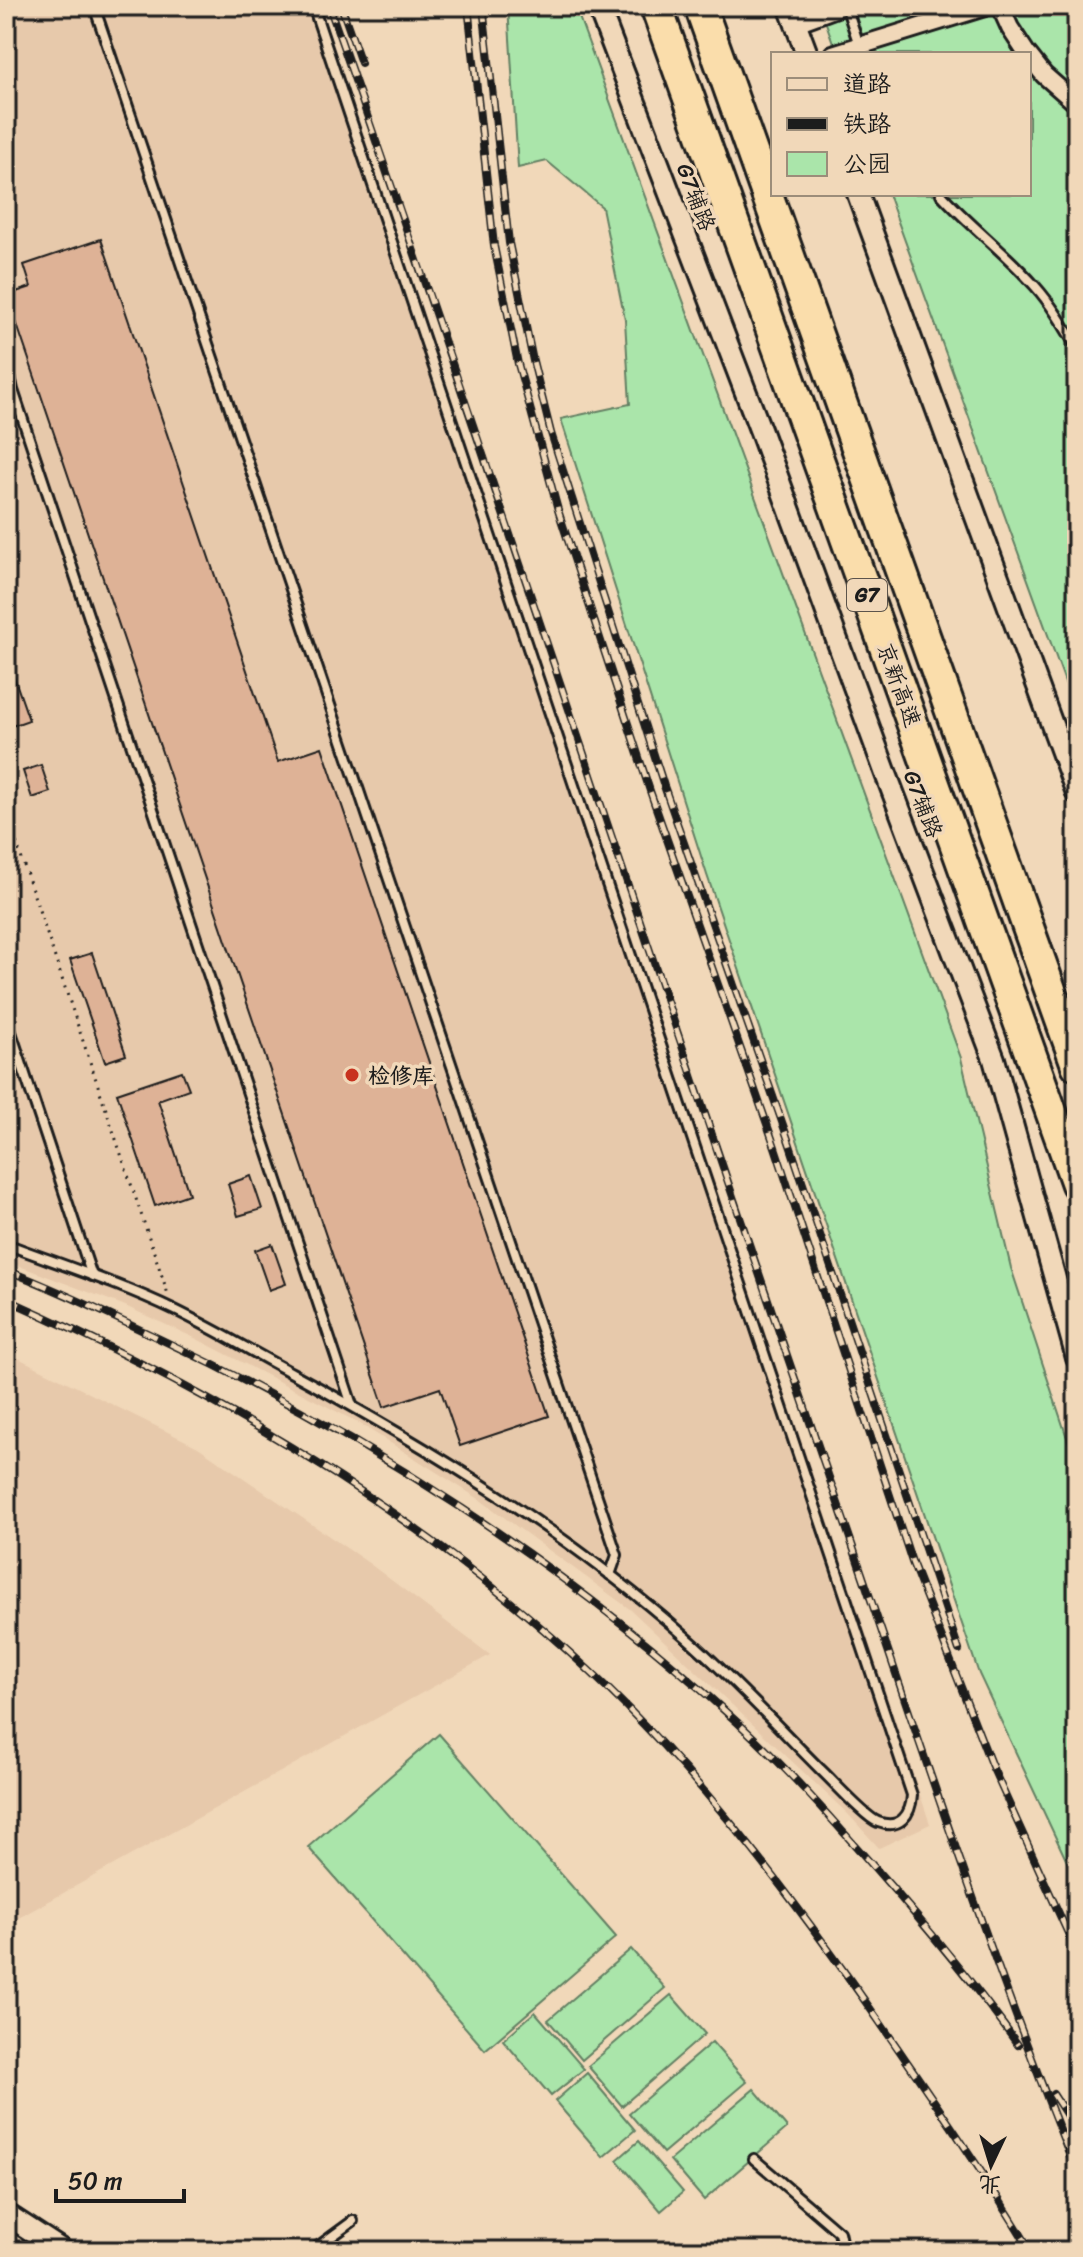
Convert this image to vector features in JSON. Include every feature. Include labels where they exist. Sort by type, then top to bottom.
[{"type":"highway","name":"京新高速","points":[[656,6],[1077,1184]]},
{"type":"highway","name":"京新高速","points":[[700,6],[1077,1065]]},
{"type":"street","name":"G7辅路","points":[[598,6],[761,432],[994,1059],[1077,1358]]},
{"type":"street","points":[[806,52],[792,14],[844,6]]},
{"type":"street","points":[[861,49],[988,6]]},
{"type":"street","points":[[1000,6],[1026,52]]},
{"type":"street","points":[[1031,59],[1044,75],[1077,104]]},
{"type":"street","points":[[859,196],[1077,793]]},
{"type":"street","points":[[6,2214],[63,2251]]},
{"type":"lane","points":[[94,6],[617,1555],[610,1575]]},
{"type":"lane","points":[[6,1244],[174,1309],[352,1405],[450,1463],[516,1506],[610,1575],[687,1637],[876,1822],[892,1824],[903,1821],[911,1811],[912,1795],[313,6]]},
{"type":"lane","points":[[844,6],[861,49]]},
{"type":"lane","points":[[943,196],[967,223],[1009,258],[1036,286],[1077,348]]},
{"type":"lane","points":[[6,358],[13,390],[352,1405]]},
{"type":"lane","points":[[6,1017],[92,1276]]},
{"type":"lane","points":[[754,2159],[839,2232],[843,2251]]},
{"type":"lane","points":[[312,2251],[353,2221]]},
{"type":"path","points":[[6,812],[174,1309]]},
{"type":"shaded area","points":[[6,6],[320,6],[930,1824],[879,1848],[848,1814],[631,1610],[479,1499],[359,1423],[197,1339],[123,1305],[6,1261]]},
{"type":"shaded area","points":[[6,1352],[198,1447],[370,1564],[490,1655],[6,1925]]},
{"type":"green space","points":[[508,6],[575,6],[961,1058],[1011,1268],[1077,1468],[1077,1883],[979,1674],[707,875],[561,419],[630,404],[625,320],[602,207],[547,161],[518,168]]},
{"type":"green space","points":[[820,6],[1077,6],[1077,715],[889,196],[1031,196],[1031,52],[836,52]]},
{"type":"green space","points":[[439,1734],[616,1937],[485,2050],[308,1847]]},
{"type":"green space","points":[[631,1949],[665,1988],[582,2060],[548,2020]]},
{"type":"green space","points":[[671,1995],[705,2034],[622,2106],[588,2066]]},
{"type":"green space","points":[[535,2012],[584,2069],[551,2096],[503,2040]]},
{"type":"green space","points":[[712,2042],[747,2082],[663,2153],[629,2113]]},
{"type":"green space","points":[[587,2073],[635,2130],[603,2157],[555,2101]]},
{"type":"green space","points":[[754,2089],[787,2128],[704,2200],[670,2160]]},
{"type":"green space","points":[[639,2141],[683,2192],[661,2211],[617,2160]]},
{"type":"building","name":"检修库","points":[[101,239],[278,762],[322,747],[549,1416],[460,1446],[440,1388],[384,1407],[7,295],[31,287],[24,265]]},
{"type":"building","points":[[6,660],[29,720],[6,728]]},
{"type":"building","points":[[41,765],[50,792],[32,798],[23,771]]},
{"type":"building","points":[[92,953],[126,1055],[105,1062],[70,960]]},
{"type":"building","points":[[182,1071],[189,1089],[158,1100],[189,1194],[155,1206],[117,1093]]},
{"type":"building","points":[[251,1176],[262,1209],[238,1216],[228,1184]]},
{"type":"building","points":[[272,1244],[286,1284],[269,1290],[255,1250]]},
{"type":"railway","points":[[329,6],[950,1833],[1077,2173]]},
{"type":"railway","points":[[341,6],[361,63]]},
{"type":"railway","points":[[468,6],[494,246],[518,364],[558,510],[650,791],[775,1147],[912,1562],[991,1764],[1077,1953]]},
{"type":"railway","points":[[483,6],[509,243],[551,433],[664,786],[789,1142],[959,1650]]},
{"type":"railway","points":[[6,1270],[160,1339],[314,1418],[463,1509],[605,1610],[737,1722],[791,1775],[931,1933],[1018,2045]]},
{"type":"railway","points":[[6,1299],[222,1407],[360,1491],[491,1586],[599,1680],[687,1772],[807,1920],[938,2108],[1031,2251]]},
{"type":"railway","points":[[1053,2094],[1077,2131]]},
{"type":"place","name":"检修库","points":[[352,1075]]}]
